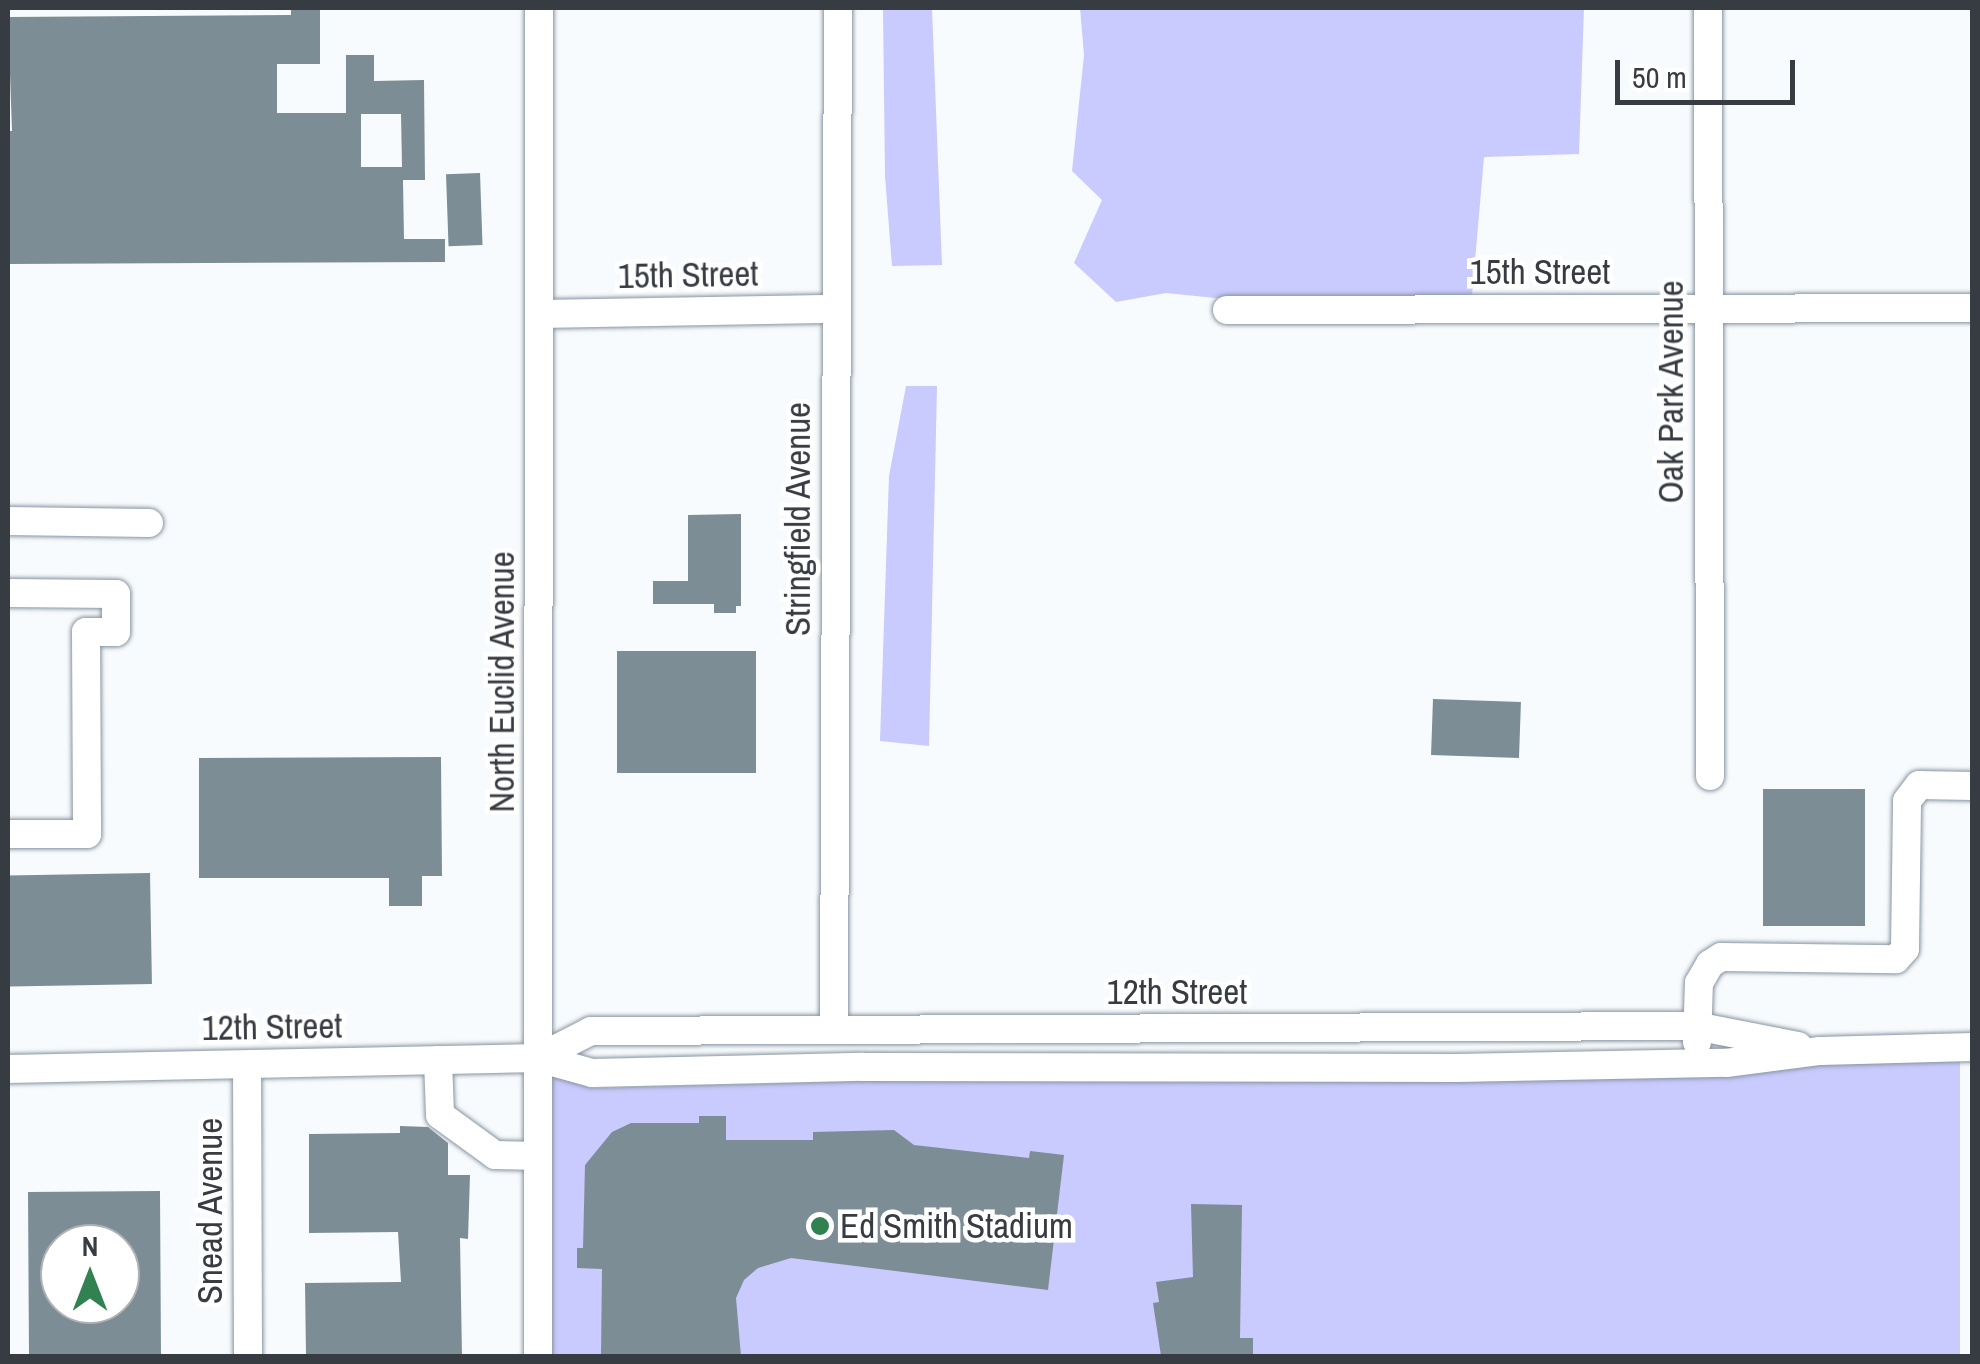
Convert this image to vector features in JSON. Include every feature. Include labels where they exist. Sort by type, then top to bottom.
[{"type":"street","name":"North Euclid Avenue","points":[[538,1356],[540,8]]},
{"type":"street","name":"Stringfield Avenue","points":[[834,1030],[838,8]]},
{"type":"street","name":"Oak Park Avenue","points":[[1708,8],[1710,776]]},
{"type":"street","name":"15th Street","points":[[1227,310],[1972,308]]},
{"type":"street","name":"15th Street","points":[[540,314],[837,309]]},
{"type":"street","points":[[8,521],[149,523]]},
{"type":"street","points":[[8,593],[116,594],[116,632],[86,632],[87,834],[8,834]]},
{"type":"street","points":[[1698,1064],[1699,983],[1710,964],[1721,958],[1896,959],[1905,948],[1907,801],[1920,785],[1972,786]]},
{"type":"street","name":"12th Street","points":[[538,1058],[591,1031],[1696,1026],[1820,1051]]},
{"type":"street","name":"12th Street","points":[[8,1068],[538,1058],[592,1074],[864,1068],[1698,1064],[1820,1051],[1972,1047]]},
{"type":"street","points":[[438,1060],[440,1115],[495,1155],[538,1156]]},
{"type":"street","name":"Snead Avenue","points":[[247,1065],[248,1356]]},
{"type":"shaded area","points":[[883,8],[932,8],[942,265],[892,266],[885,176]]},
{"type":"shaded area","points":[[1080,8],[1584,8],[1579,154],[1484,157],[1472,296],[1215,298],[1166,293],[1116,302],[1074,263],[1102,200],[1072,171],[1084,55]]},
{"type":"shaded area","points":[[906,386],[937,386],[929,746],[880,741],[889,476]]},
{"type":"shaded area","points":[[1960,1061],[1960,1356],[551,1356],[551,1076],[593,1088],[863,1081],[1456,1082],[1726,1077],[1819,1065]]},
{"type":"building","points":[[291,8],[320,8],[320,64],[277,64],[277,113],[346,113],[346,55],[374,55],[374,81],[424,80],[425,180],[403,180],[404,239],[445,239],[445,262],[8,264],[8,131],[12,131],[8,17],[291,15]],"holes":[[[361,114],[401,114],[402,167],[361,167]]]},
{"type":"building","points":[[480,173],[483,245],[449,246],[446,174]]},
{"type":"building","points":[[741,514],[741,606],[736,606],[736,613],[714,613],[714,604],[653,604],[653,581],[688,581],[688,515]]},
{"type":"building","points":[[617,651],[756,651],[756,773],[617,773]]},
{"type":"building","points":[[1433,699],[1521,702],[1519,758],[1431,755]]},
{"type":"building","points":[[441,757],[442,876],[422,876],[422,906],[389,906],[389,878],[199,878],[199,758]]},
{"type":"building","points":[[1763,789],[1865,789],[1865,926],[1763,926]]},
{"type":"building","points":[[150,873],[152,984],[10,986],[8,875]]},
{"type":"building","name":"Ed Smith Stadium","points":[[699,1116],[726,1116],[726,1140],[813,1140],[813,1132],[894,1130],[914,1145],[1029,1158],[1030,1151],[1064,1155],[1048,1290],[791,1258],[758,1268],[744,1280],[736,1298],[741,1356],[601,1356],[602,1269],[577,1268],[577,1248],[583,1248],[585,1165],[612,1132],[631,1123],[699,1123]]},
{"type":"building","points":[[400,1126],[428,1127],[448,1143],[448,1175],[470,1175],[468,1239],[460,1238],[462,1356],[306,1356],[305,1283],[401,1282],[398,1232],[309,1233],[309,1134],[400,1133]]},
{"type":"building","points":[[160,1191],[161,1356],[29,1356],[28,1192]]},
{"type":"building","points":[[1191,1204],[1242,1205],[1240,1338],[1253,1338],[1253,1356],[1161,1356],[1153,1303],[1159,1302],[1156,1282],[1193,1277]]},
{"type":"place","name":"Ed Smith Stadium","points":[[820,1226]]}]
